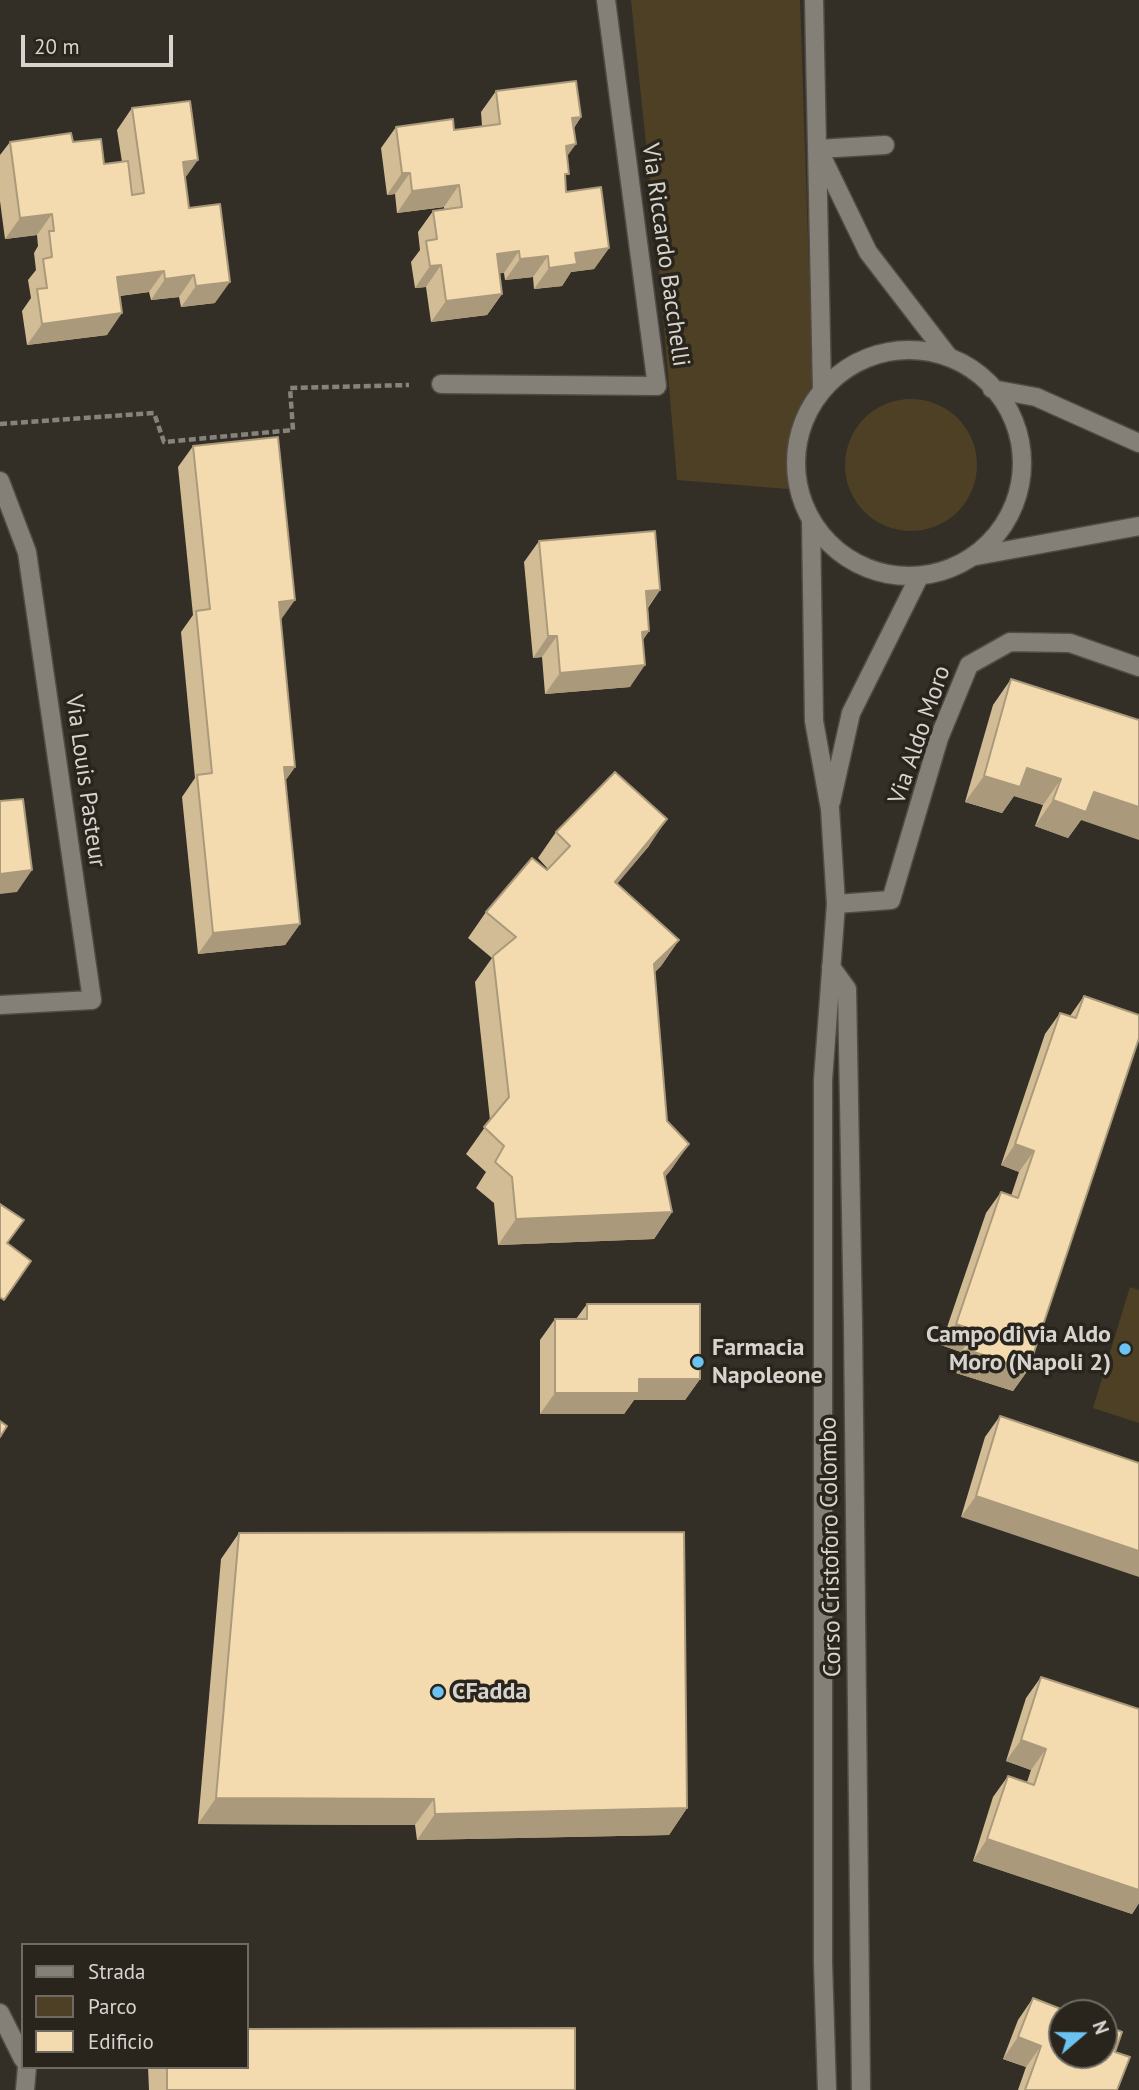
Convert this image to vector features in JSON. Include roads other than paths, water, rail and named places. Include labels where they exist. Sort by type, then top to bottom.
[{"type":"street","name":"Via Riccardo Bacchelli","points":[[441,384],[657,386],[606,0]]},
{"type":"street","name":"Corso Cristoforo Colombo","points":[[814,0],[822,390]]},
{"type":"street","points":[[818,149],[885,145]]},
{"type":"street","name":"Corso Cristoforo Colombo","points":[[818,149],[868,252],[948,356]]},
{"type":"street","name":"Corso Cristoforo Colombo","points":[[914,349],[948,356],[982,376],[992,388],[1007,406],[1021,442],[1021,482],[1009,519],[984,549],[950,569],[919,577],[887,575],[857,564],[830,545],[811,520],[799,488],[796,453],[804,419],[822,390],[848,367],[880,353],[914,349]]},
{"type":"street","points":[[992,388],[1036,397],[1139,443]]},
{"type":"street","name":"Via Louis Pasteur","points":[[0,481],[27,552],[92,1000],[0,1005]]},
{"type":"street","name":"Corso Cristoforo Colombo","points":[[811,520],[814,722],[830,809],[836,904],[823,1080],[823,1962],[827,2090]]},
{"type":"street","points":[[973,556],[1139,526]]},
{"type":"street","name":"Corso Cristoforo Colombo","points":[[830,809],[851,713],[919,577]]},
{"type":"street","name":"Via Aldo Moro","points":[[836,904],[891,900],[939,738],[969,665],[1010,642],[1070,643],[1139,667]]},
{"type":"street","name":"Corso Cristoforo Colombo","points":[[831,967],[847,989],[861,2090]]},
{"type":"street","points":[[0,2013],[21,2055]]},
{"type":"street","points":[[25,2090],[27,2069]]},
{"type":"place","name":"Campo di via Aldo Moro (Napoli 2)","points":[[1125,1349]]},
{"type":"place","name":"Farmacia Napoleone","points":[[698,1362]]},
{"type":"place","name":"CFadda","points":[[438,1692]]}]
